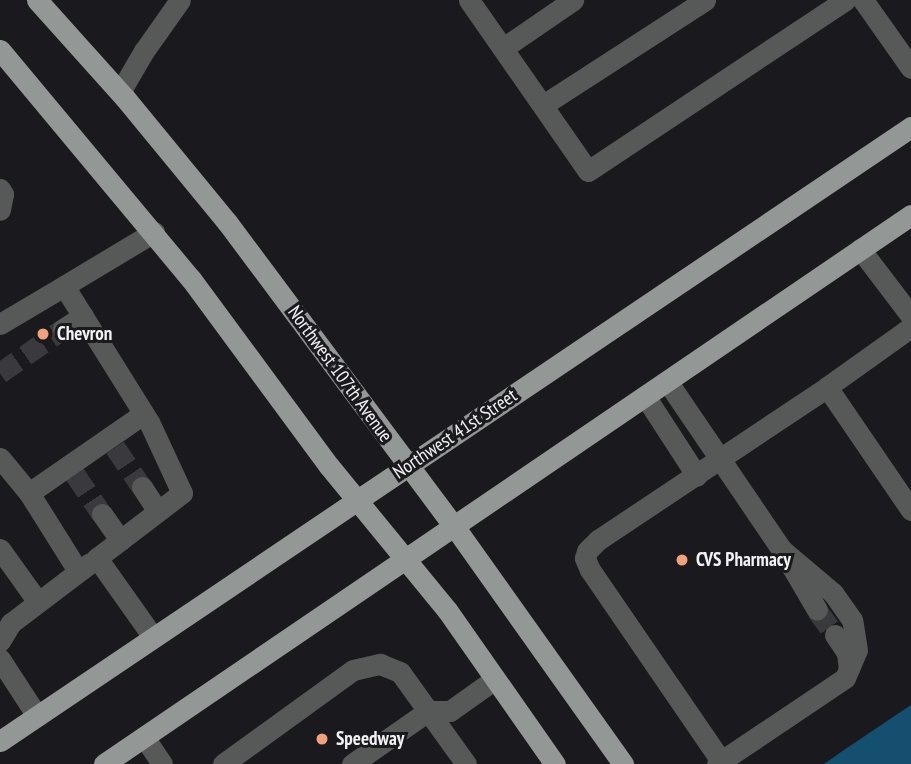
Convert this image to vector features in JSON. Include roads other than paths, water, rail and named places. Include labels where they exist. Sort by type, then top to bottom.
[{"type":"main road","name":"Northwest 107th Avenue","points":[[37,0],[120,92],[227,222],[454,526],[623,764]]},
{"type":"main road","points":[[0,50],[154,232],[356,500],[447,610],[555,764]]},
{"type":"main road","name":"Northwest 41st Street","points":[[0,741],[911,127]]},
{"type":"main road","points":[[104,764],[911,215]]},
{"type":"lane","points":[[120,92],[180,0]]},
{"type":"lane","points":[[470,0],[588,171],[845,0]]},
{"type":"lane","points":[[503,48],[573,0]]},
{"type":"lane","points":[[542,105],[705,0]]},
{"type":"lane","points":[[863,0],[911,68]]},
{"type":"lane","points":[[0,189],[3,194],[0,210]]},
{"type":"lane","points":[[0,324],[154,232]]},
{"type":"lane","points":[[860,249],[911,316]]},
{"type":"lane","points":[[0,641],[10,623],[182,493],[143,414],[64,286]]},
{"type":"lane","points":[[63,329],[83,316]]},
{"type":"lane","points":[[782,550],[833,593],[852,620],[858,641],[845,678],[719,763],[590,570],[586,558],[591,545],[827,387],[911,327]]},
{"type":"lane","points":[[667,380],[782,550],[817,610]]},
{"type":"lane","points":[[827,387],[911,510]]},
{"type":"lane","points":[[645,396],[696,476]]},
{"type":"lane","points":[[29,493],[112,442],[143,414]]},
{"type":"lane","points":[[0,458],[29,493],[78,571]]},
{"type":"lane","points":[[142,487],[157,510]]},
{"type":"lane","points":[[102,514],[120,540]]},
{"type":"lane","points":[[0,549],[38,602]]},
{"type":"lane","points":[[97,558],[153,637]]},
{"type":"lane","points":[[835,635],[846,653],[849,670]]},
{"type":"lane","points":[[0,659],[37,716]]},
{"type":"lane","points":[[223,764],[353,670],[380,664],[400,672],[466,764]]},
{"type":"lane","points":[[352,764],[428,711],[450,710],[495,679]]},
{"type":"lane","points":[[144,737],[162,764]]},
{"type":"water","points":[[911,705],[911,764],[824,764],[841,752]]},
{"type":"tunnel","points":[[0,373],[63,329]]},
{"type":"tunnel","points":[[115,447],[142,487]]},
{"type":"tunnel","points":[[75,474],[102,514]]},
{"type":"tunnel","points":[[817,610],[835,635]]},
{"type":"place","name":"Chevron","points":[[43,334]]},
{"type":"place","name":"CVS Pharmacy","points":[[682,560]]},
{"type":"place","name":"Speedway","points":[[322,739]]}]
